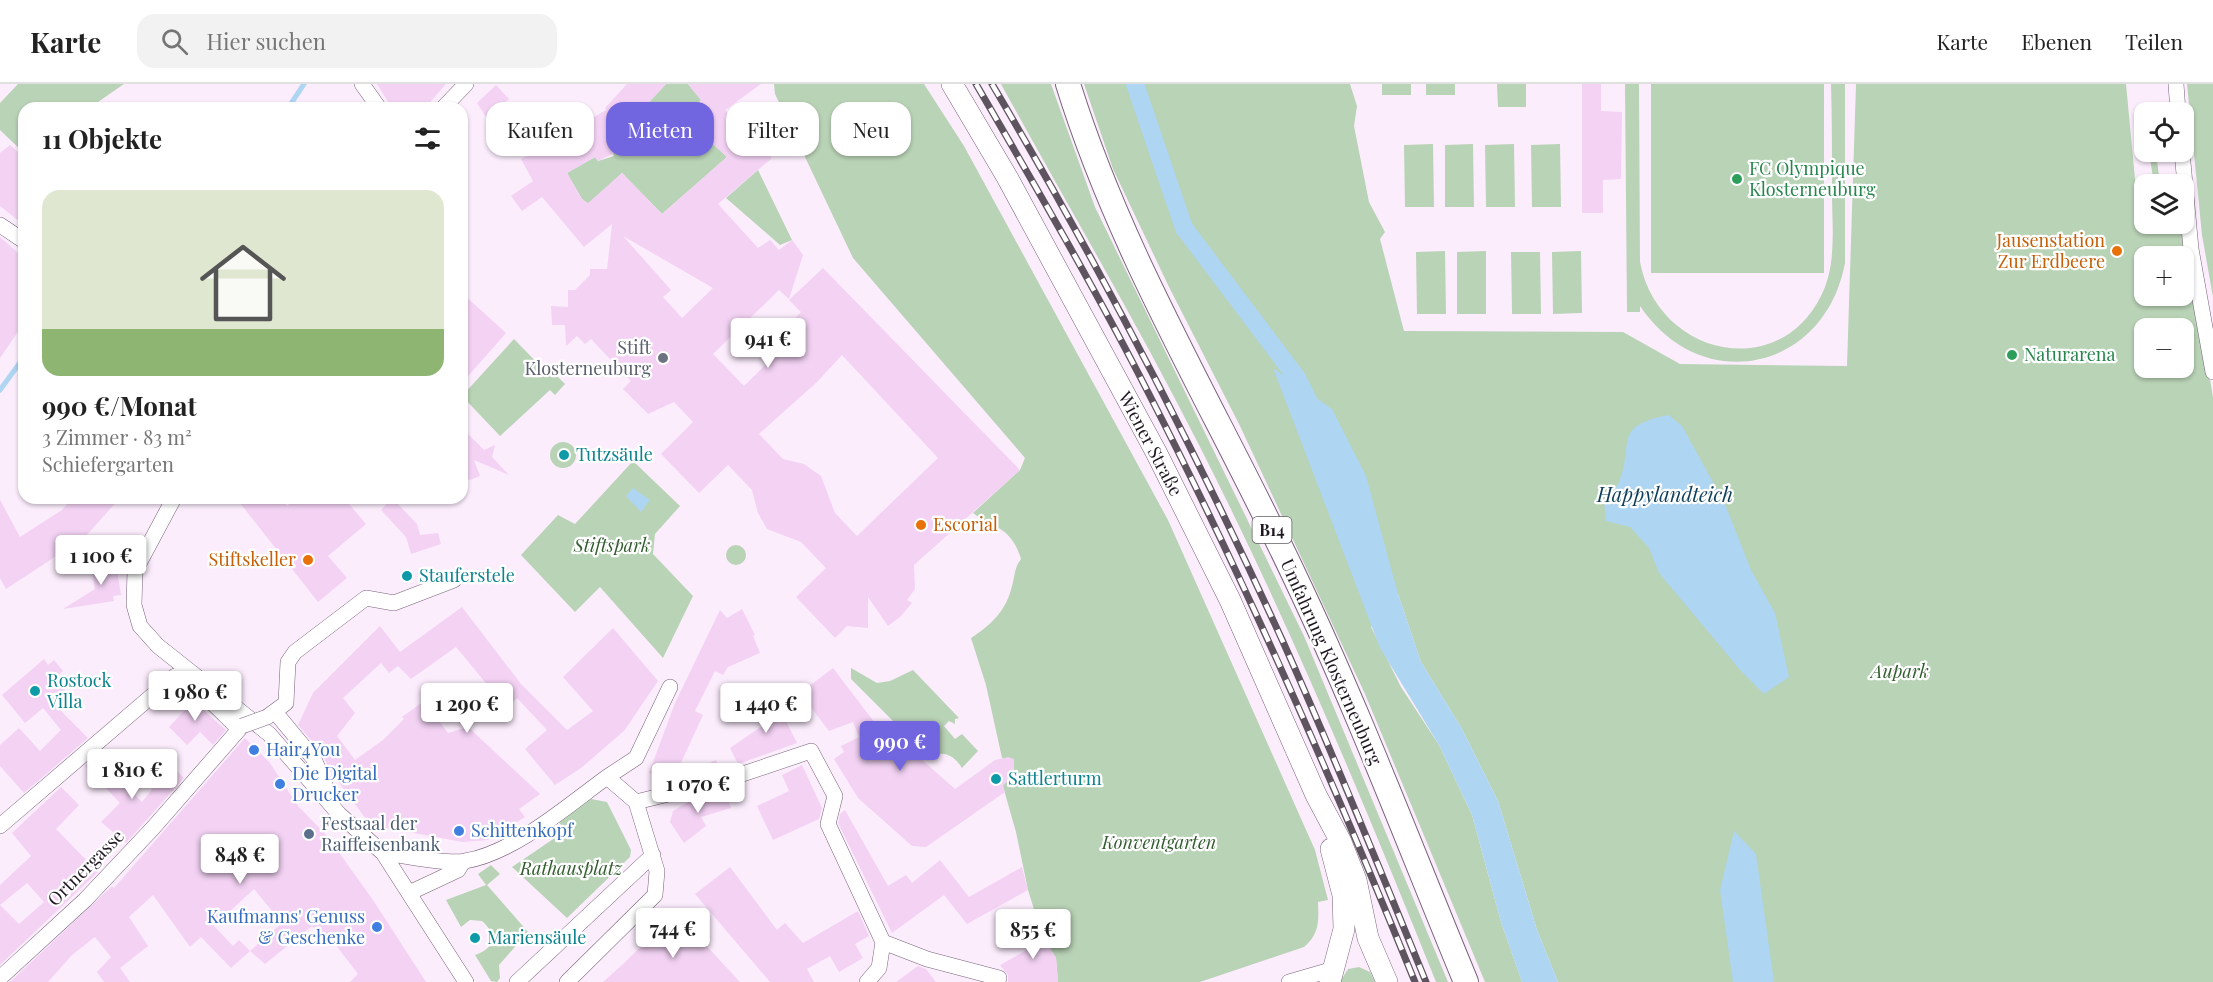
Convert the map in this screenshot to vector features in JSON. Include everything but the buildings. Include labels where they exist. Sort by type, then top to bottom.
[{"type":"main road","name":"Umfahrung Klosterneuburg","points":[[1068,84],[1115,215],[1295,577],[1362,727],[1466,982]]},
{"type":"street","points":[[362,84],[375,102]]},
{"type":"street","points":[[449,102],[466,84]]},
{"type":"street","name":"Wiener Straße","points":[[952,84],[1007,177],[1156,452],[1230,600],[1325,816],[1341,842],[1356,880],[1368,938],[1383,975]]},
{"type":"street","points":[[2176,84],[2177,102]]},
{"type":"street","points":[[2183,162],[2191,249],[2213,372]]},
{"type":"street","points":[[0,225],[18,238]]},
{"type":"street","points":[[171,504],[135,571],[134,605],[140,626],[158,645],[269,734],[339,814],[383,853],[463,981]]},
{"type":"street","points":[[0,826],[174,676],[188,683],[240,728],[271,715],[286,703],[288,662],[295,652],[366,598],[394,603],[454,580]]},
{"type":"street","points":[[383,853],[463,862],[489,855],[524,835],[636,758],[670,687]]},
{"type":"street","points":[[271,715],[314,759],[339,814]]},
{"type":"street","name":"Ortnergasse","points":[[0,978],[100,884],[153,828],[240,728]]},
{"type":"street","points":[[636,802],[724,780],[811,751],[836,796],[828,824],[883,942],[879,968],[867,982]]},
{"type":"street","points":[[567,982],[655,894],[657,872],[636,802],[607,777]]},
{"type":"street","name":"Wiener Straße","points":[[1325,816],[1343,895],[1344,929],[1333,972]]},
{"type":"street","points":[[516,982],[653,855]]},
{"type":"street","points":[[409,893],[458,870],[463,862]]},
{"type":"street","points":[[883,942],[927,959],[999,978]]},
{"type":"street","name":"Wiener Straße","points":[[1333,972],[1347,958],[1358,957],[1370,959],[1383,975]]},
{"type":"street","points":[[1289,982],[1333,972]]},
{"type":"green space","points":[[18,84],[124,84],[98,102],[18,102],[18,147],[0,130],[0,103]]},
{"type":"green space","points":[[666,84],[688,84],[701,100],[699,102],[649,102]]},
{"type":"green space","name":"Konventgarten","points":[[774,84],[924,84],[964,146],[1168,520],[1315,850],[1328,900],[1318,902],[1317,927],[1313,937],[1304,947],[1200,982],[1058,982],[1056,958],[1042,935],[1028,890],[1016,832],[1002,783],[1014,773],[1014,759],[1002,758],[986,685],[971,638],[992,622],[1002,610],[1021,559],[1008,535],[973,513],[1020,470],[1025,458],[853,258],[804,156],[819,156],[819,102],[779,102]]},
{"type":"green space","points":[[1001,84],[1051,84],[1095,207],[1304,636],[1448,982],[1436,982],[1324,711],[1232,511],[1127,309]]},
{"type":"green space","name":"Aupark","points":[[1084,84],[1350,84],[1357,106],[1354,126],[1369,202],[1385,232],[1380,239],[1404,331],[1623,332],[1680,364],[1847,366],[1856,84],[2126,84],[2135,174],[2134,234],[2186,234],[2188,246],[2134,246],[2134,306],[2194,306],[2194,284],[2213,397],[2213,982],[1558,982],[1537,930],[1498,801],[1462,729],[1421,662],[1398,594],[1371,627],[1401,687],[1439,745],[1472,815],[1501,922],[1522,982],[1485,982],[1365,694],[1240,426],[1169,287],[1113,169]]},
{"type":"green space","points":[[1382,84],[1411,84],[1411,95],[1382,95]]},
{"type":"green space","points":[[1426,84],[1455,84],[1455,95],[1426,95]]},
{"type":"green space","points":[[1497,84],[1526,84],[1526,107],[1498,107]]},
{"type":"green space","points":[[1625,84],[1639,84],[1640,262],[1651,293],[1669,318],[1693,336],[1720,346],[1749,348],[1777,341],[1801,324],[1821,296],[1826,284],[1832,259],[1831,84],[1845,84],[1845,263],[1833,300],[1813,328],[1788,348],[1758,360],[1727,361],[1695,353],[1666,335],[1640,306],[1640,312],[1627,312]]},
{"type":"green space","name":"FC Olympique Klosterneuburg","points":[[1651,84],[1824,84],[1824,273],[1651,273]]},
{"type":"green space","points":[[2187,84],[2213,84],[2213,297],[2202,235],[2194,154],[2194,102],[2189,102]]},
{"type":"green space","points":[[1433,144],[1434,207],[1405,207],[1404,145]]},
{"type":"green space","points":[[1473,144],[1474,207],[1445,207],[1445,145]]},
{"type":"green space","points":[[1514,144],[1515,207],[1486,207],[1485,145]]},
{"type":"green space","points":[[1560,144],[1561,207],[1532,207],[1531,145]]},
{"type":"green space","points":[[714,145],[727,157],[662,214],[622,173],[588,204],[582,199],[567,173],[595,157],[598,161],[614,156],[714,156]]},
{"type":"green space","points":[[2151,162],[2157,162],[2159,174],[2152,174]]},
{"type":"green space","points":[[758,170],[792,240],[780,245],[726,198]]},
{"type":"green space","points":[[1445,251],[1446,314],[1417,314],[1416,252]]},
{"type":"green space","points":[[1486,251],[1486,314],[1457,314],[1457,252]]},
{"type":"green space","points":[[1581,251],[1582,313],[1553,314],[1552,252]]},
{"type":"green space","points":[[1511,252],[1540,252],[1541,314],[1512,314]]},
{"type":"green space","points":[[514,339],[549,375],[553,372],[565,384],[555,395],[550,390],[500,436],[468,402],[468,389]]},
{"type":"green space","points":[[563,442],[572,446],[576,455],[572,464],[563,468],[554,464],[550,455],[554,446]]},
{"type":"green space","name":"Stiftspark","points":[[633,461],[680,506],[655,534],[653,554],[693,596],[663,658],[600,587],[575,612],[521,555],[558,515],[575,524]]},
{"type":"green space","points":[[736,545],[743,548],[746,555],[743,562],[736,565],[729,562],[726,555],[729,548]]},
{"type":"green space","points":[[851,668],[877,683],[890,681],[913,670],[959,718],[955,719],[955,724],[949,721],[944,726],[955,739],[962,734],[978,751],[962,768],[948,755],[928,756],[851,679]]},
{"type":"green space","name":"Rathausplatz","points":[[586,798],[607,802],[631,850],[630,857],[567,918],[512,867],[565,831],[557,819]]},
{"type":"green space","name":"Rathausplatz","points":[[491,865],[500,874],[487,885],[528,932],[499,965],[500,978],[497,982],[491,981],[475,955],[487,949],[492,941],[487,926],[482,921],[470,920],[461,927],[446,900],[486,885],[478,874]]},
{"type":"green space","points":[[1359,967],[1370,972],[1375,982],[1340,982],[1348,969]]},
{"type":"water","points":[[1273,368],[1332,409],[1366,476],[1398,594],[1421,662],[1462,729],[1498,801],[1537,930],[1558,982],[1522,982],[1501,922],[1472,815],[1439,745],[1380,648]]},
{"type":"water","name":"Happylandteich","points":[[1669,415],[1682,426],[1725,504],[1751,570],[1775,613],[1789,677],[1764,694],[1741,671],[1659,573],[1649,548],[1630,527],[1606,521],[1604,501],[1619,482],[1628,438],[1632,431],[1651,419]]},
{"type":"water","points":[[633,488],[650,500],[641,512],[626,496]]},
{"type":"water","points":[[1734,831],[1756,854],[1774,982],[1733,982],[1720,890]]},
{"type":"waterway","points":[[292,102],[304,84]]},
{"type":"waterway","points":[[1135,84],[1184,228],[1297,378],[1313,410]]},
{"type":"waterway","points":[[0,390],[18,365]]},
{"type":"railway","points":[[976,84],[1087,278],[1186,468],[1289,686],[1415,982]]},
{"type":"railway","points":[[992,84],[1071,221],[1146,360],[1217,501],[1303,686],[1426,982]]},
{"type":"place","name":"FC Olympique Klosterneuburg","points":[[1737,179]]},
{"type":"place","name":"Jausenstation Zur Erdbeere","points":[[2117,251]]},
{"type":"place","name":"Naturarena","points":[[2012,355]]},
{"type":"place","name":"Stift Klosterneuburg","points":[[663,358]]},
{"type":"place","name":"Tutzsäule","points":[[564,455]]},
{"type":"place","name":"Escorial","points":[[921,525]]},
{"type":"place","name":"Stiftskeller","points":[[308,560]]},
{"type":"place","name":"Stauferstele","points":[[407,576]]},
{"type":"place","name":"Rostock Villa","points":[[35,691]]},
{"type":"place","name":"Hair4You","points":[[254,750]]},
{"type":"place","name":"Sattlerturm","points":[[996,779]]},
{"type":"place","name":"Die Digital Drucker","points":[[280,784]]},
{"type":"place","name":"Schittenkopf","points":[[459,831]]},
{"type":"place","name":"Festsaal der Raiffeisenbank","points":[[309,834]]},
{"type":"place","name":"Kaufmanns' Genuss & Geschenke","points":[[377,927]]},
{"type":"place","name":"Mariensäule","points":[[475,938]]}]
